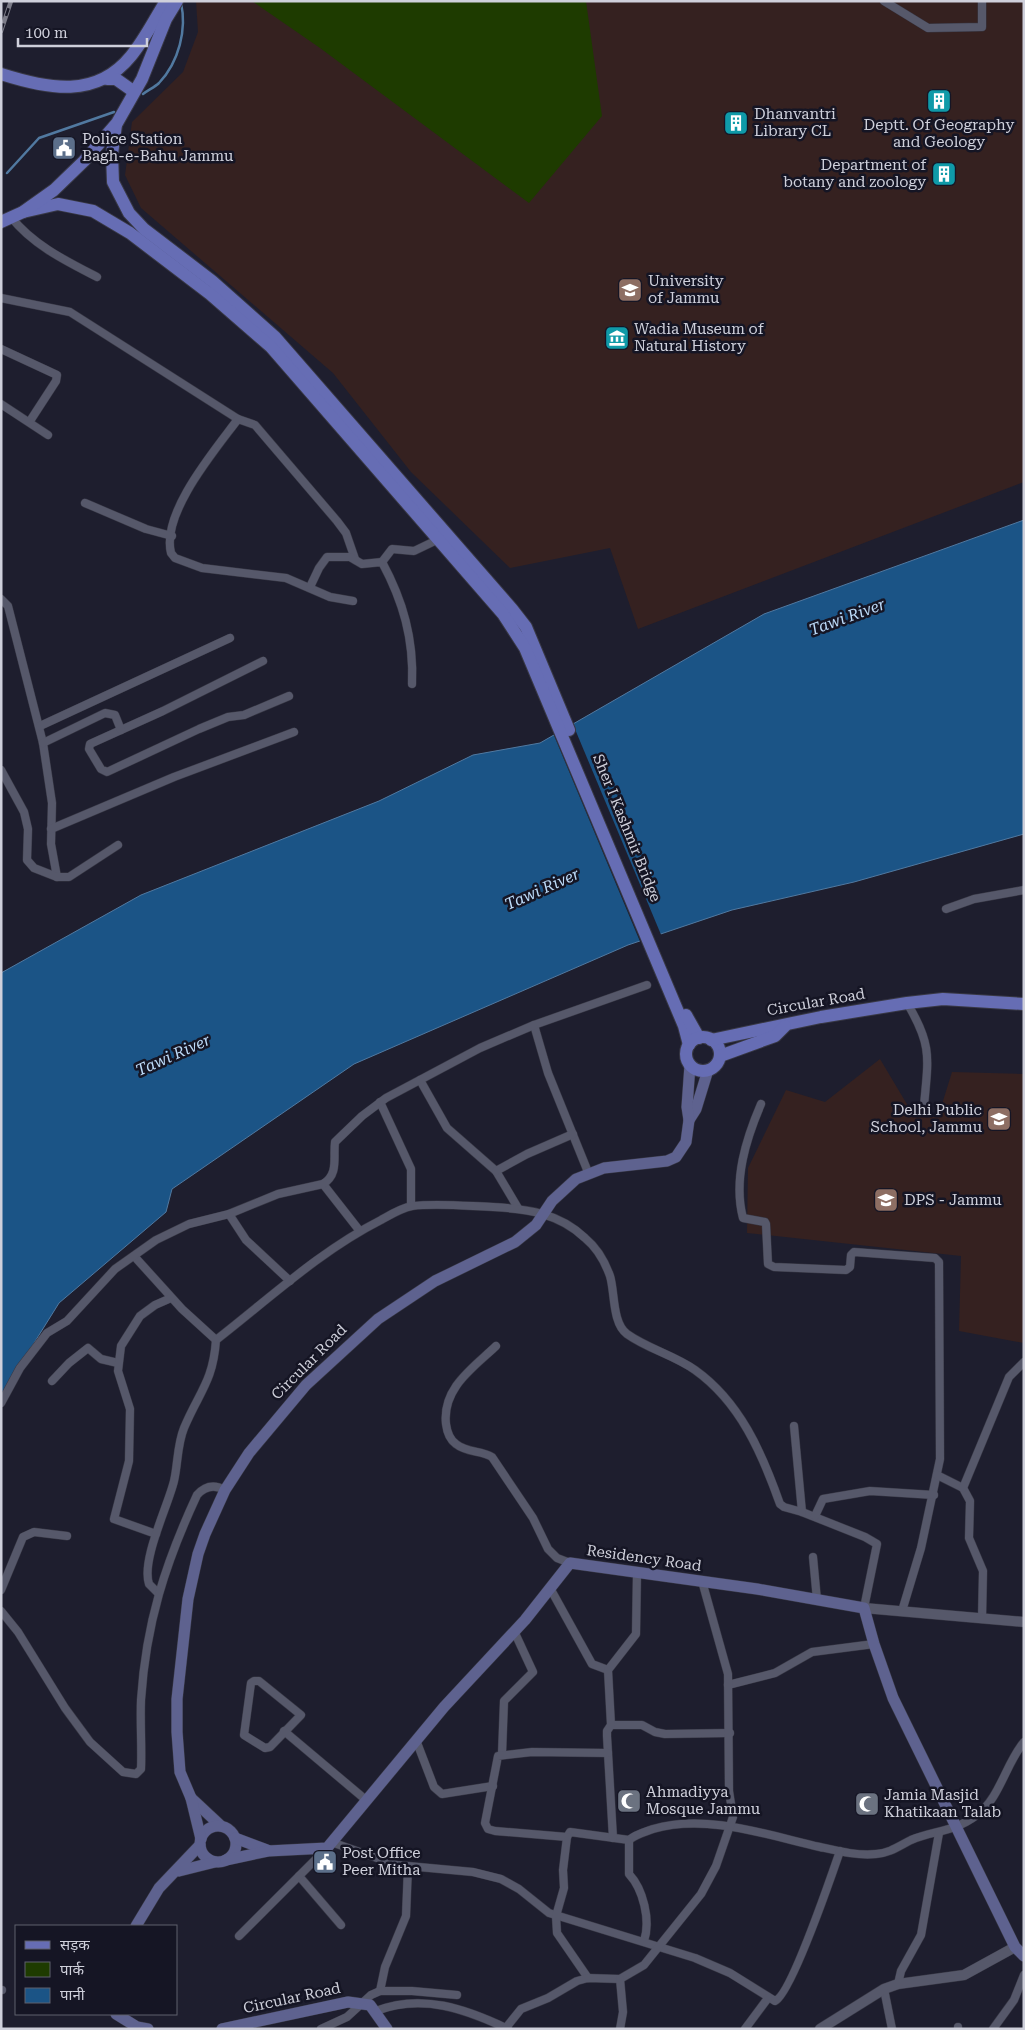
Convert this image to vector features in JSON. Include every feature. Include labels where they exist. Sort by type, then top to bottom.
[{"type":"main road","points":[[11,217],[54,190],[84,162],[116,125],[133,91],[142,79],[166,1]]},
{"type":"main road","points":[[1,74],[64,87],[88,85],[106,79],[116,72],[131,56],[177,1]]},
{"type":"main road","points":[[106,79],[116,79],[133,91]]},
{"type":"main road","points":[[116,125],[112,154],[113,182],[129,213],[144,229],[212,281],[274,337],[512,609],[526,627],[529,646]]},
{"type":"main road","points":[[11,217],[58,204],[93,210],[130,233],[210,294],[272,347],[529,646]]},
{"type":"main road","name":"Sher I Kashmir Bridge","points":[[529,646],[687,1025],[700,1041]]},
{"type":"main road","name":"Circular Road","points":[[700,1041],[771,1026],[785,1026],[828,1016],[907,1003],[943,1000],[1024,1004]]},
{"type":"main road","name":"Circular Road","points":[[928,1002],[944,1007],[1024,1011]]},
{"type":"main road","points":[[720,1056],[775,1036],[785,1026]]},
{"type":"main road","points":[[689,1120],[687,1107],[690,1065],[686,1054],[700,1041],[719,1050],[720,1056],[716,1065],[708,1070],[702,1071],[690,1065]]},
{"type":"main road","points":[[689,1120],[696,1109],[708,1070]]},
{"type":"main road","name":"Circular Road","points":[[201,1842],[191,1798],[178,1764],[176,1716],[179,1674],[192,1576],[203,1540],[225,1490],[249,1453],[278,1417],[355,1338],[378,1319],[436,1281],[515,1242],[536,1225],[564,1188],[588,1172],[604,1168],[667,1161],[676,1157],[686,1142],[689,1120]]},
{"type":"main road","name":"Residency Road","points":[[329,1845],[416,1740],[514,1631],[570,1563],[702,1581],[864,1608]]},
{"type":"main road","points":[[864,1608],[874,1644],[893,1698],[956,1828],[1024,1956]]},
{"type":"main road","points":[[191,1798],[221,1826],[232,1833],[235,1838],[235,1850],[220,1861]]},
{"type":"main road","points":[[137,1925],[152,1896],[201,1842],[209,1829],[221,1826]]},
{"type":"main road","points":[[235,1838],[268,1851]]},
{"type":"main road","points":[[201,1842],[205,1856],[220,1861]]},
{"type":"main road","points":[[175,1872],[268,1851],[329,1845]]},
{"type":"main road","name":"Circular Road","points":[[222,2029],[338,2003],[362,2002],[370,2005],[376,2011],[387,2029]]},
{"type":"main road","points":[[118,2015],[137,2027],[148,2029]]},
{"type":"street","points":[[884,1],[928,28],[982,27],[982,1]]},
{"type":"street","points":[[11,217],[29,237],[97,277]]},
{"type":"street","points":[[1,298],[70,312],[238,418],[255,425],[341,527],[355,559]]},
{"type":"street","points":[[1,350],[57,375],[56,381],[30,421]]},
{"type":"street","points":[[1,404],[30,421],[48,435]]},
{"type":"street","points":[[238,418],[184,494],[172,536],[171,553],[175,558],[190,564],[214,570],[286,578],[330,597],[353,601]]},
{"type":"street","points":[[85,503],[146,529],[172,536]]},
{"type":"street","points":[[310,587],[324,558],[344,556],[355,559],[360,563],[374,563],[392,549],[409,551],[421,549],[437,540]]},
{"type":"street","points":[[374,563],[393,583],[407,624],[413,656],[412,684]]},
{"type":"street","points":[[1,599],[8,606],[14,636],[40,726],[52,803],[51,844],[57,877]]},
{"type":"street","points":[[40,726],[230,638]]},
{"type":"street","points":[[263,660],[88,745],[104,771],[113,769],[213,723],[228,717],[244,715],[289,696]]},
{"type":"street","points":[[43,742],[105,713],[115,715],[121,730]]},
{"type":"street","points":[[51,829],[174,777],[294,732]]},
{"type":"street","points":[[1,770],[15,793],[26,821],[28,860],[34,868],[57,877],[69,877],[118,845]]},
{"type":"street","points":[[946,909],[974,899],[1024,890]]},
{"type":"street","points":[[1,1403],[20,1368],[47,1332],[67,1321],[105,1278],[134,1256],[183,1226],[229,1214],[278,1194],[323,1184],[329,1180],[333,1171],[335,1142],[380,1102],[480,1048],[534,1025],[647,985]]},
{"type":"street","points":[[907,1003],[922,1030],[928,1048],[924,1106]]},
{"type":"street","points":[[534,1025],[546,1068],[588,1172]]},
{"type":"street","points":[[420,1080],[450,1132],[496,1171],[518,1208]]},
{"type":"street","points":[[380,1102],[411,1169],[411,1206]]},
{"type":"street","points":[[761,1104],[746,1142],[740,1188],[743,1218],[765,1222],[766,1224],[766,1261],[770,1266],[846,1270],[850,1267],[851,1253],[854,1252],[936,1258],[939,1262],[940,1459],[934,1495],[902,1611]]},
{"type":"street","points":[[496,1171],[527,1154],[573,1134]]},
{"type":"street","points":[[323,1184],[359,1230]]},
{"type":"street","points":[[158,1593],[151,1588],[148,1579],[156,1534],[173,1483],[184,1430],[210,1379],[215,1360],[216,1340],[329,1250],[359,1230],[411,1206],[453,1205],[518,1208],[544,1213],[572,1227],[596,1250],[609,1274],[618,1321],[626,1333],[672,1356],[711,1382],[740,1414],[750,1431],[780,1504],[784,1507],[815,1516],[877,1544],[864,1608]]},
{"type":"street","points":[[229,1214],[246,1240],[290,1281]]},
{"type":"street","points":[[134,1256],[171,1298],[216,1340]]},
{"type":"street","points":[[156,1534],[119,1523],[114,1519],[129,1461],[131,1414],[119,1377],[118,1364],[121,1346],[140,1316],[155,1305],[171,1298]]},
{"type":"street","points":[[496,1346],[451,1392],[446,1410],[448,1433],[458,1446],[467,1450],[486,1453],[492,1457],[533,1518],[548,1549],[557,1558],[570,1563]]},
{"type":"street","points":[[52,1381],[69,1363],[88,1348],[101,1359],[118,1364]]},
{"type":"street","points":[[963,1488],[1009,1377],[1024,1362]]},
{"type":"street","points":[[794,1426],[802,1512]]},
{"type":"street","points":[[937,1475],[963,1488],[970,1501],[968,1528],[971,1545],[984,1571],[982,1619]]},
{"type":"street","points":[[1,1611],[18,1632],[65,1708],[90,1742],[123,1772],[133,1775],[140,1769],[141,1698],[150,1623],[158,1593],[197,1495],[201,1490],[212,1486],[218,1486],[225,1490]]},
{"type":"street","points":[[815,1516],[823,1499],[828,1497],[843,1497],[870,1491],[934,1495]]},
{"type":"street","points":[[1,1590],[23,1537],[29,1533],[38,1532],[67,1536]]},
{"type":"street","points":[[813,1557],[817,1600]]},
{"type":"street","points":[[613,1838],[607,1731],[611,1725],[608,1670],[636,1634],[637,1572]]},
{"type":"street","points":[[376,2011],[397,2004],[442,2004],[463,2010],[506,2028],[521,2010],[548,1998],[578,1981],[588,1978],[620,1978],[644,1965],[701,1894],[716,1866],[731,1828],[733,1817],[729,1791],[730,1733],[727,1666],[702,1581]]},
{"type":"street","points":[[550,1588],[592,1664],[608,1670]]},
{"type":"street","name":"Residency Road","points":[[864,1608],[1024,1622]]},
{"type":"street","points":[[502,1754],[504,1701],[533,1672],[514,1631]]},
{"type":"street","points":[[728,1685],[774,1673],[812,1652],[874,1644]]},
{"type":"street","points":[[254,1681],[259,1681],[301,1714],[284,1731],[270,1747],[265,1748],[246,1737],[244,1732],[251,1683],[254,1681]]},
{"type":"street","points":[[611,1725],[642,1725],[660,1734],[730,1733]]},
{"type":"street","points":[[284,1731],[366,1800]]},
{"type":"street","points":[[416,1740],[434,1787],[442,1794],[493,1786]]},
{"type":"street","points":[[588,1978],[557,1933],[556,1916],[564,1888],[563,1870],[568,1833],[629,1840],[650,1830],[677,1824],[706,1822],[840,1851],[886,1853],[911,1840],[956,1828],[977,1815],[987,1805],[1011,1760],[1024,1742]]},
{"type":"street","points":[[567,1837],[488,1829],[485,1823],[487,1804],[493,1786],[496,1758],[502,1754],[532,1752],[608,1753]]},
{"type":"street","points":[[898,1984],[901,1971],[921,1935],[939,1833]]},
{"type":"street","points":[[629,1840],[629,1874],[636,1880],[646,1916],[647,1932],[644,1940]]},
{"type":"street","points":[[239,1936],[329,1845],[408,1867],[473,1872],[501,1879],[519,1889],[539,1907],[556,1916],[644,1940],[715,1966],[776,2001],[779,1999],[797,1967],[840,1851]]},
{"type":"street","points":[[380,1991],[385,1967],[406,1916],[408,1867]]},
{"type":"street","points":[[299,1876],[341,1925]]},
{"type":"street","points":[[820,2029],[884,1989],[898,1984],[964,1976],[1019,1944]]},
{"type":"street","points":[[993,2029],[1014,2000],[1024,1975]]},
{"type":"street","points":[[620,1978],[624,2012],[620,2029]]},
{"type":"street","points":[[884,1989],[892,2029]]},
{"type":"street","points":[[321,2029],[347,2017],[362,2002],[380,1991],[412,1991],[457,1995]]},
{"type":"street","points":[[745,2029],[768,1998]]},
{"type":"shaded area","name":"University of Jammu","points":[[196,1],[1024,1],[1024,482],[638,629],[610,548],[510,568],[411,472],[333,373],[141,208],[125,175],[132,122],[183,72],[198,32]]},
{"type":"shaded area","name":"DPS - Jammu","points":[[880,1059],[914,1116],[938,1117],[952,1072],[1024,1074],[1024,1343],[959,1331],[961,1256],[747,1233],[748,1168],[786,1090],[825,1102]]},
{"type":"green space","points":[[252,1],[586,1],[602,116],[529,203],[320,48]]},
{"type":"water","name":"Tawi River","points":[[1024,520],[1024,834],[854,882],[732,910],[628,945],[354,1064],[172,1189],[166,1212],[59,1303],[1,1396],[1,973],[141,895],[379,801],[473,755],[540,743],[764,614]]},
{"type":"pier","points":[[572,722],[662,937],[641,944],[553,733]]},
{"type":"waterway","points":[[143,94],[159,83],[172,65],[182,34],[183,13],[181,3]]},
{"type":"waterway","points":[[7,173],[39,138],[114,112]]},
{"type":"railway","points":[[1,31],[11,1]]},
{"type":"place","name":"Deptt. Of Geography and Geology","points":[[939,101]]},
{"type":"place","name":"Dhanvantri Library CL","points":[[736,123]]},
{"type":"place","name":"Police Station Bagh-e-Bahu Jammu","points":[[64,148]]},
{"type":"place","name":"Department of botany and zoology","points":[[944,174]]},
{"type":"place","name":"University of Jammu","points":[[630,290]]},
{"type":"place","name":"Wadia Museum of Natural History","points":[[617,338]]},
{"type":"place","name":"Delhi Public School, Jammu","points":[[999,1119]]},
{"type":"place","name":"DPS - Jammu","points":[[886,1200]]},
{"type":"place","name":"Ahmadiyya Mosque Jammu","points":[[629,1801]]},
{"type":"place","name":"Jamia Masjid Khatikaan Talab","points":[[867,1804]]},
{"type":"place","name":"Post Office Peer Mitha","points":[[325,1862]]}]
